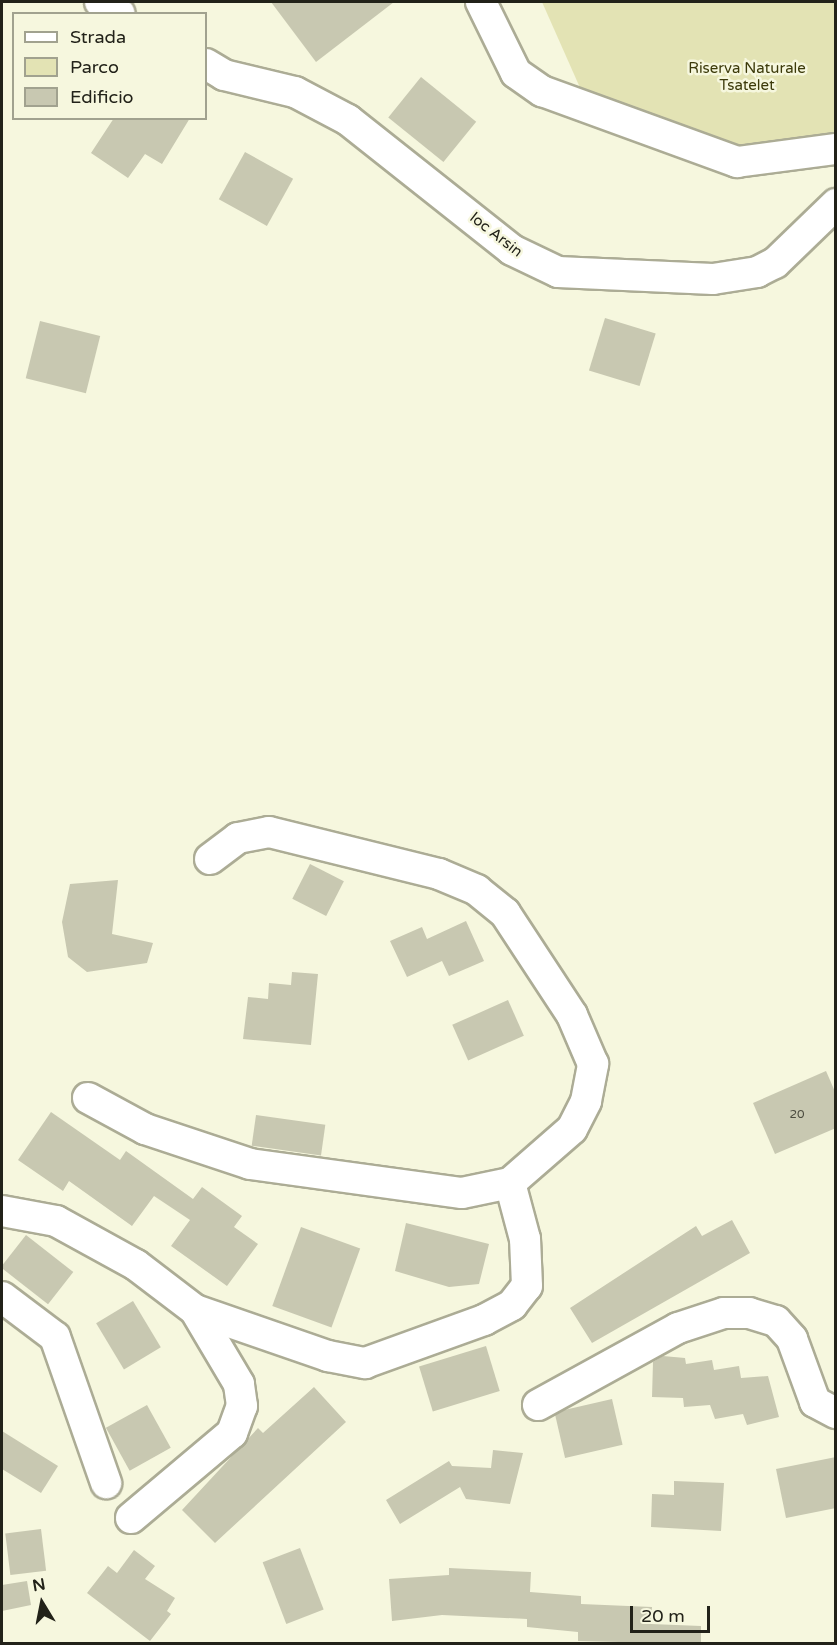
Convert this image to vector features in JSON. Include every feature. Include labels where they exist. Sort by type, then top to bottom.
[{"type":"street","points":[[100,2],[117,12]]},
{"type":"street","points":[[481,2],[516,73],[542,91],[737,162],[836,149]]},
{"type":"street","name":"loc Arsin","points":[[207,65],[224,75],[295,92],[348,120],[512,250],[558,272],[713,279],[757,272],[775,263],[836,204]]},
{"type":"street","points":[[88,1098],[145,1129],[250,1164],[462,1193],[510,1183],[572,1129],[586,1101],[592,1064],[572,1015],[505,913],[477,890],[439,874],[269,832],[238,838],[210,859]]},
{"type":"street","points":[[2,1211],[56,1221],[136,1264],[195,1310],[328,1356],[365,1363],[484,1320],[512,1305],[527,1286],[525,1239],[510,1183]]},
{"type":"street","points":[[2,1297],[55,1337],[105,1483]]},
{"type":"street","points":[[131,1518],[232,1433],[242,1406],[239,1384],[195,1310]]},
{"type":"street","points":[[538,1405],[678,1328],[724,1313],[749,1313],[776,1321],[792,1339],[816,1402],[836,1413]]},
{"type":"green space","name":"Riserva Naturale Tsatelet","points":[[542,2],[835,2],[835,142],[738,154],[585,99]]},
{"type":"building","points":[[271,2],[394,2],[316,62]]},
{"type":"building","points":[[421,77],[476,122],[443,162],[388,117]]},
{"type":"building","points":[[113,120],[189,120],[162,164],[145,154],[128,178],[91,153]]},
{"type":"building","points":[[245,152],[293,179],[267,226],[219,199]]},
{"type":"building","points":[[605,318],[656,333],[640,386],[589,371]]},
{"type":"building","points":[[40,321],[100,336],[86,393],[26,378]]},
{"type":"building","points":[[310,864],[344,881],[326,916],[292,899]]},
{"type":"building","points":[[118,880],[112,934],[153,943],[147,963],[87,972],[68,957],[62,922],[70,884]]},
{"type":"building","points":[[466,921],[484,961],[449,976],[442,961],[407,977],[390,941],[422,927],[427,939]]},
{"type":"building","points":[[292,972],[318,974],[311,1045],[243,1039],[248,997],[268,999],[269,983],[291,985]]},
{"type":"building","points":[[508,1000],[524,1036],[468,1060],[452,1025]]},
{"type":"building","points":[[826,1071],[836,1094],[836,1128],[775,1154],[753,1103]]},
{"type":"building","points":[[51,1112],[120,1160],[126,1151],[193,1199],[202,1187],[242,1216],[234,1227],[258,1244],[227,1286],[171,1246],[190,1220],[154,1196],[132,1226],[69,1181],[63,1191],[18,1160]]},
{"type":"building","points":[[256,1115],[325,1125],[321,1155],[252,1146]]},
{"type":"building","points":[[732,1220],[750,1253],[592,1343],[570,1308],[696,1226],[702,1236]]},
{"type":"building","points":[[406,1223],[489,1244],[479,1284],[449,1287],[395,1271]]},
{"type":"building","points":[[301,1227],[360,1249],[331,1327],[272,1306]]},
{"type":"building","points":[[26,1235],[73,1272],[48,1304],[2,1268]]},
{"type":"building","points":[[133,1301],[161,1347],[124,1369],[96,1323]]},
{"type":"building","points":[[486,1346],[500,1391],[433,1411],[419,1366]]},
{"type":"building","points":[[663,1356],[685,1358],[686,1364],[712,1360],[714,1370],[739,1366],[741,1378],[768,1376],[779,1417],[747,1425],[743,1414],[715,1419],[710,1405],[684,1407],[683,1398],[652,1397],[653,1362]]},
{"type":"building","points":[[314,1387],[346,1422],[215,1543],[182,1510],[258,1428],[263,1433]]},
{"type":"building","points":[[612,1399],[623,1445],[565,1458],[555,1412]]},
{"type":"building","points":[[147,1405],[171,1448],[130,1471],[106,1428]]},
{"type":"building","points":[[2,1431],[58,1466],[41,1493],[2,1469]]},
{"type":"building","points":[[493,1450],[523,1453],[510,1504],[466,1499],[460,1487],[400,1524],[386,1500],[449,1461],[452,1466],[491,1468]]},
{"type":"building","points":[[836,1457],[836,1508],[786,1518],[776,1469]]},
{"type":"building","points":[[674,1481],[724,1483],[721,1531],[651,1527],[652,1494],[674,1495]]},
{"type":"building","points":[[41,1529],[46,1571],[10,1575],[5,1533]]},
{"type":"building","points":[[300,1548],[324,1610],[286,1624],[263,1562]]},
{"type":"building","points":[[134,1550],[155,1566],[145,1579],[175,1598],[167,1611],[171,1614],[150,1641],[87,1593],[108,1566],[117,1573]]},
{"type":"building","points":[[449,1568],[531,1572],[530,1592],[581,1596],[581,1604],[652,1607],[651,1624],[701,1626],[701,1644],[578,1641],[578,1632],[527,1627],[527,1619],[442,1615],[392,1621],[389,1579],[449,1575]]},
{"type":"building","points":[[27,1581],[31,1605],[2,1611],[2,1585]]}]
